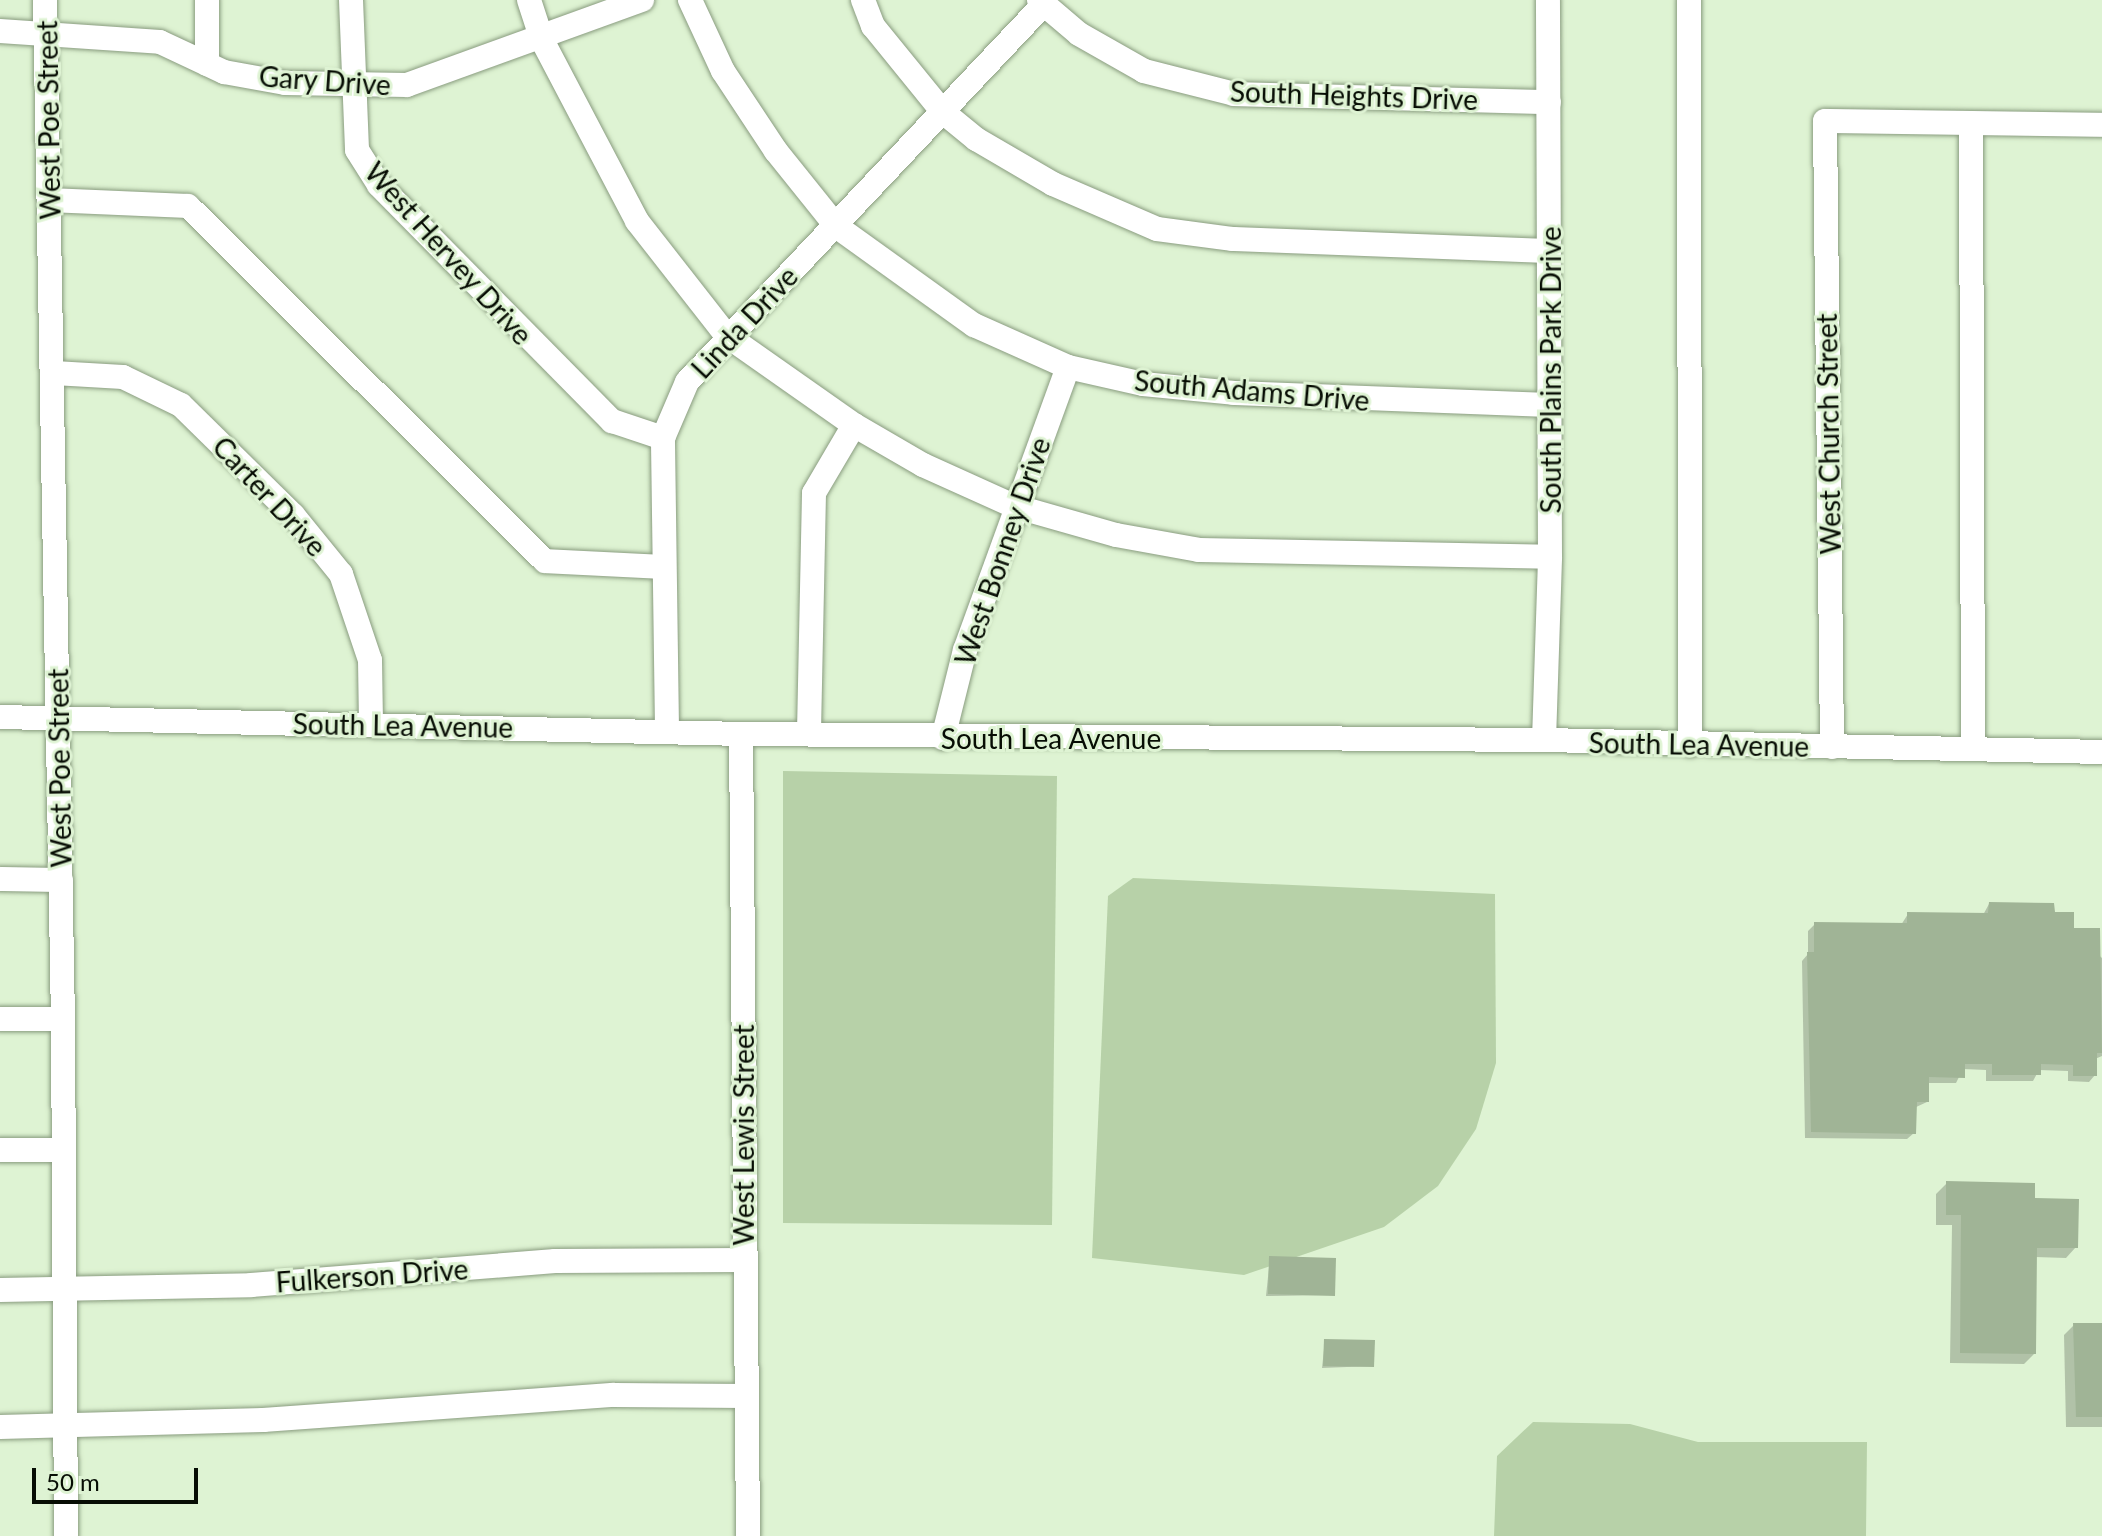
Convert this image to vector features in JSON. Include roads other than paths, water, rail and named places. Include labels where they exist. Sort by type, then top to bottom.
[{"type":"street","name":"West Poe Street","points":[[45,0],[54,373],[63,1019],[66,1536]]},
{"type":"street","points":[[207,0],[207,64]]},
{"type":"street","name":"West Hervey Drive","points":[[351,0],[357,150],[379,185],[612,421],[663,438]]},
{"type":"street","points":[[529,0],[541,38],[637,221],[726,335],[854,425],[923,465],[1014,506],[1116,535],[1199,550],[1550,557]]},
{"type":"street","name":"Gary Drive","points":[[0,31],[160,42],[207,64],[285,83],[407,85],[642,0]]},
{"type":"street","name":"South Adams Drive","points":[[690,0],[723,71],[776,151],[836,226],[974,325],[1068,367],[1143,384],[1234,393],[1550,405]]},
{"type":"street","points":[[863,0],[873,26],[943,112],[976,139],[1053,184],[1157,229],[1233,239],[1549,251]]},
{"type":"street","name":"South Plains Park Drive","points":[[1544,740],[1550,557],[1548,0]]},
{"type":"street","points":[[1689,0],[1690,745]]},
{"type":"street","name":"Linda Drive","points":[[667,729],[662,567],[663,438],[687,382],[726,335],[836,226],[1041,3]]},
{"type":"street","name":"South Heights Drive","points":[[1041,3],[1079,34],[1144,71],[1234,94],[1549,102]]},
{"type":"street","name":"West Church Street","points":[[1832,747],[1825,121],[1971,123]]},
{"type":"street","points":[[1973,749],[1971,123],[2102,125]]},
{"type":"street","points":[[49,200],[188,206],[545,561],[662,567]]},
{"type":"street","name":"West Bonney Drive","points":[[943,738],[965,650],[1014,506],[1068,367]]},
{"type":"street","name":"Carter Drive","points":[[54,373],[123,377],[181,405],[293,515],[341,574],[370,660],[371,724]]},
{"type":"street","points":[[809,732],[814,493],[854,425]]},
{"type":"street","name":"South Lea Avenue","points":[[0,717],[667,729],[741,734],[809,732],[943,738],[1544,740],[2102,752]]},
{"type":"street","name":"West Lewis Street","points":[[741,734],[748,1536]]},
{"type":"street","points":[[0,879],[61,880]]},
{"type":"street","points":[[0,1019],[63,1019]]},
{"type":"street","points":[[0,1150],[63,1150]]},
{"type":"street","name":"Fulkerson Drive","points":[[0,1290],[251,1285],[555,1261],[744,1260]]},
{"type":"street","points":[[0,1427],[65,1428],[263,1420],[614,1395],[746,1396]]}]
